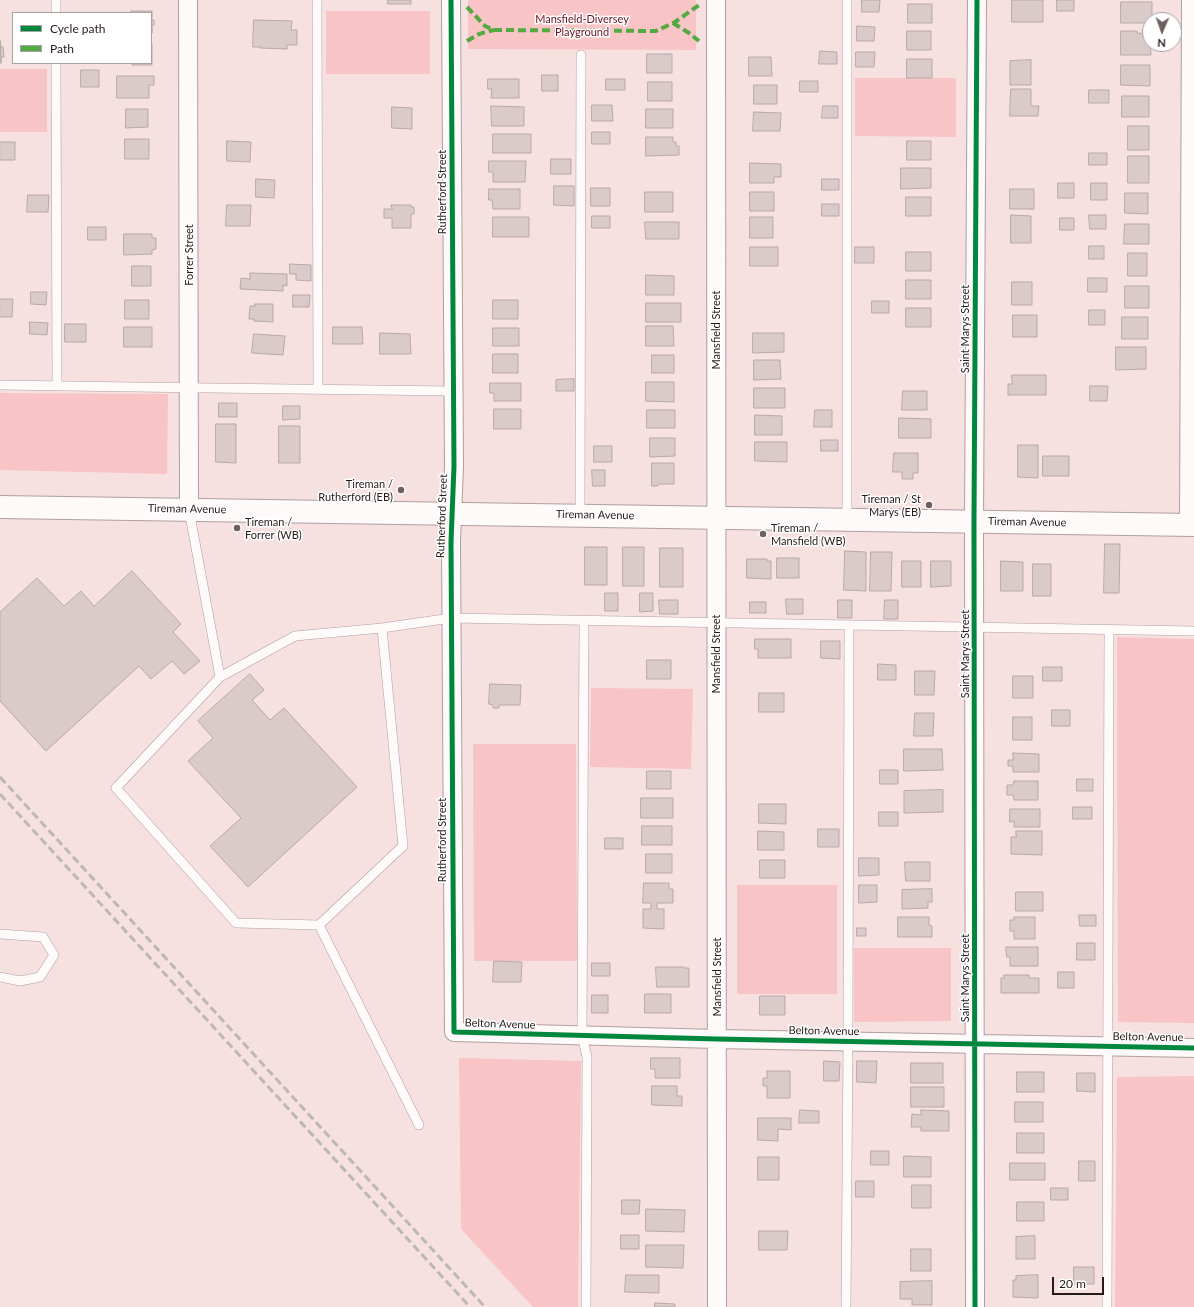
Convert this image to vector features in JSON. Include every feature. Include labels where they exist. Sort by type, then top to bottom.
[{"type":"street","name":"Forrer Street","points":[[188,0],[189,510]]},
{"type":"street","name":"Rutherford Street","points":[[451,0],[454,466],[451,542],[451,618],[454,1032]]},
{"type":"street","name":"Mansfield Street","points":[[716,0],[717,1307]]},
{"type":"street","name":"Saint Marys Street","points":[[975,1307],[974,521],[976,0]]},
{"type":"street","points":[[1191,0],[1192,525]]},
{"type":"street","name":"Tireman Avenue","points":[[0,507],[1192,525]]},
{"type":"street","name":"Belton Avenue","points":[[454,1032],[717,1040],[1194,1048]]},
{"type":"lane","points":[[56,0],[56,12]]},
{"type":"lane","points":[[317,0],[318,390]]},
{"type":"lane","points":[[847,0],[847,519]]},
{"type":"lane","points":[[580,515],[581,55]]},
{"type":"lane","points":[[56,64],[57,386]]},
{"type":"lane","points":[[0,385],[453,391]]},
{"type":"lane","points":[[189,510],[220,677]]},
{"type":"lane","points":[[382,628],[403,846],[318,925],[236,923],[116,788],[220,677],[295,636],[382,628],[451,618],[1194,631]]},
{"type":"lane","points":[[584,620],[582,1036],[587,1057],[586,1307]]},
{"type":"lane","points":[[846,1307],[849,625]]},
{"type":"lane","points":[[1107,1307],[1109,630]]},
{"type":"lane","points":[[318,925],[419,1125]]},
{"type":"lane","points":[[0,934],[43,936],[54,955],[40,977],[20,981],[0,977]]},
{"type":"green space","name":"Mansfield-Diversey Playground","points":[[468,0],[696,0],[696,50],[468,49]]},
{"type":"green space","points":[[326,11],[430,11],[430,74],[326,74]]},
{"type":"green space","points":[[0,69],[47,69],[47,132],[0,132]]},
{"type":"green space","points":[[855,78],[956,78],[956,137],[855,136]]},
{"type":"green space","points":[[0,393],[168,394],[167,474],[0,470]]},
{"type":"green space","points":[[1117,637],[1194,639],[1194,1023],[1118,1022]]},
{"type":"green space","points":[[591,688],[693,689],[691,769],[590,767]]},
{"type":"green space","points":[[473,744],[576,744],[577,961],[474,961]]},
{"type":"green space","points":[[737,885],[837,885],[837,994],[737,994]]},
{"type":"green space","points":[[854,948],[951,948],[951,1021],[854,1022]]},
{"type":"green space","points":[[459,1058],[581,1061],[578,1307],[533,1307],[461,1229]]},
{"type":"green space","points":[[1194,1076],[1194,1307],[1115,1307],[1117,1077]]},
{"type":"building","points":[[388,0],[411,0],[411,4],[388,4]]},
{"type":"building","points":[[862,0],[880,0],[879,12],[862,12]]},
{"type":"building","points":[[1012,0],[1043,0],[1043,22],[1012,22]]},
{"type":"building","points":[[1057,0],[1074,0],[1074,11],[1057,11]]},
{"type":"building","points":[[1121,2],[1152,2],[1152,12],[1142,12],[1142,23],[1121,23]]},
{"type":"building","points":[[908,4],[932,4],[932,23],[908,23]]},
{"type":"building","points":[[131,11],[152,11],[152,12]]},
{"type":"building","points":[[254,20],[292,21],[291,30],[297,30],[297,45],[287,45],[287,49],[253,47]]},
{"type":"building","points":[[857,26],[875,27],[874,41],[857,41]]},
{"type":"building","points":[[907,31],[931,31],[931,50],[907,50]]},
{"type":"building","points":[[1121,31],[1137,31],[1137,33],[1142,33],[1142,52],[1151,52],[1151,55],[1121,55]]},
{"type":"building","points":[[0,40],[1,47],[3,47],[4,57],[1,57],[1,63]]},
{"type":"building","points":[[820,51],[837,52],[837,64],[819,64]]},
{"type":"building","points":[[856,52],[875,52],[874,67],[856,67]]},
{"type":"building","points":[[647,54],[672,54],[672,73],[647,73]]},
{"type":"building","points":[[749,57],[771,57],[772,76],[749,76]]},
{"type":"building","points":[[907,59],[932,59],[932,78],[907,78]]},
{"type":"building","points":[[1031,60],[1031,85],[1010,85],[1010,61]]},
{"type":"building","points":[[132,64],[152,64],[152,65]]},
{"type":"building","points":[[1121,65],[1150,65],[1150,86],[1121,85]]},
{"type":"building","points":[[81,70],[99,70],[99,87],[81,87]]},
{"type":"building","points":[[542,75],[558,75],[558,91],[542,91]]},
{"type":"building","points":[[117,76],[154,76],[154,85],[149,85],[149,98],[117,98]]},
{"type":"building","points":[[488,79],[519,79],[519,98],[491,98],[492,89],[488,89]]},
{"type":"building","points":[[606,79],[625,79],[625,90],[606,90]]},
{"type":"building","points":[[800,81],[818,81],[818,92],[800,92]]},
{"type":"building","points":[[648,82],[672,82],[672,101],[648,101]]},
{"type":"building","points":[[754,85],[777,85],[777,104],[754,104]]},
{"type":"building","points":[[1011,89],[1031,89],[1031,106],[1039,106],[1038,116],[1010,116]]},
{"type":"building","points":[[1089,90],[1109,90],[1109,103],[1089,103]]},
{"type":"building","points":[[1122,96],[1149,96],[1149,117],[1122,117]]},
{"type":"building","points":[[592,105],[612,105],[613,121],[592,121]]},
{"type":"building","points":[[491,106],[524,107],[524,126],[492,126]]},
{"type":"building","points":[[823,106],[838,106],[838,118],[822,118]]},
{"type":"building","points":[[392,107],[412,108],[412,129],[392,128]]},
{"type":"building","points":[[126,109],[148,109],[148,127],[126,128]]},
{"type":"building","points":[[646,109],[673,109],[673,128],[646,128]]},
{"type":"building","points":[[754,112],[781,113],[780,131],[753,131]]},
{"type":"building","points":[[1128,126],[1149,126],[1149,150],[1128,150]]},
{"type":"building","points":[[592,132],[610,132],[610,144],[592,144]]},
{"type":"building","points":[[493,134],[531,134],[531,153],[493,153]]},
{"type":"building","points":[[646,137],[673,137],[673,142],[676,142],[676,146],[679,146],[679,155],[646,156]]},
{"type":"building","points":[[125,139],[149,139],[149,159],[125,159]]},
{"type":"building","points":[[227,141],[251,142],[250,162],[227,161]]},
{"type":"building","points":[[907,141],[931,141],[931,160],[907,160]]},
{"type":"building","points":[[0,142],[15,142],[15,160],[0,160]]},
{"type":"building","points":[[1089,153],[1107,153],[1107,165],[1089,165]]},
{"type":"building","points":[[1128,156],[1149,156],[1149,183],[1128,183]]},
{"type":"building","points":[[551,159],[571,159],[571,174],[551,174]]},
{"type":"building","points":[[489,161],[526,161],[525,182],[493,182],[493,172],[489,172]]},
{"type":"building","points":[[750,163],[781,164],[781,177],[774,177],[774,183],[750,183]]},
{"type":"building","points":[[901,168],[931,168],[931,188],[901,189]]},
{"type":"building","points":[[256,179],[275,180],[274,198],[256,197]]},
{"type":"building","points":[[822,179],[839,179],[839,190],[822,190]]},
{"type":"building","points":[[1058,183],[1074,183],[1074,198],[1058,198]]},
{"type":"building","points":[[1091,183],[1107,183],[1107,200],[1091,200]]},
{"type":"building","points":[[554,186],[574,186],[574,206],[554,205]]},
{"type":"building","points":[[591,188],[610,188],[610,206],[591,206]]},
{"type":"building","points":[[489,189],[520,189],[520,209],[493,209],[492,200],[489,200]]},
{"type":"building","points":[[1010,189],[1034,189],[1034,209],[1010,209]]},
{"type":"building","points":[[645,192],[673,192],[673,212],[645,212]]},
{"type":"building","points":[[750,192],[774,192],[774,211],[750,211]]},
{"type":"building","points":[[1125,193],[1148,193],[1148,214],[1125,213]]},
{"type":"building","points":[[28,195],[49,195],[48,212],[27,212]]},
{"type":"building","points":[[906,197],[931,197],[931,216],[906,216]]},
{"type":"building","points":[[822,204],[839,204],[839,216],[822,216]]},
{"type":"building","points":[[227,205],[251,205],[250,226],[226,226]]},
{"type":"building","points":[[391,205],[411,205],[411,207],[414,207],[414,214],[411,214],[411,228],[392,228],[392,218],[384,218],[384,209],[392,209]]},
{"type":"building","points":[[1011,215],[1031,216],[1031,243],[1011,243]]},
{"type":"building","points":[[1089,215],[1106,215],[1106,229],[1090,229]]},
{"type":"building","points":[[592,216],[610,216],[610,228],[592,228]]},
{"type":"building","points":[[493,217],[529,217],[529,237],[493,237]]},
{"type":"building","points":[[750,217],[773,217],[773,238],[750,238]]},
{"type":"building","points":[[1060,218],[1074,218],[1074,230],[1060,230]]},
{"type":"building","points":[[645,222],[679,222],[679,239],[646,239]]},
{"type":"building","points":[[1125,224],[1149,224],[1149,244],[1124,244]]},
{"type":"building","points":[[88,227],[106,227],[106,240],[88,240]]},
{"type":"building","points":[[124,234],[152,234],[152,238],[156,238],[156,249],[152,250],[152,254],[124,255]]},
{"type":"building","points":[[1089,246],[1104,246],[1104,259],[1089,259]]},
{"type":"building","points":[[750,247],[778,247],[778,266],[750,266]]},
{"type":"building","points":[[855,247],[874,247],[874,263],[855,263]]},
{"type":"building","points":[[906,252],[931,252],[931,271],[906,271]]},
{"type":"building","points":[[1128,253],[1147,253],[1147,276],[1128,276]]},
{"type":"building","points":[[290,264],[311,265],[311,281],[296,280],[296,274],[290,274]]},
{"type":"building","points":[[132,266],[151,266],[151,286],[132,286]]},
{"type":"building","points":[[250,273],[287,274],[287,286],[283,285],[283,291],[240,289],[241,278],[250,279]]},
{"type":"building","points":[[646,275],[674,276],[674,295],[646,295]]},
{"type":"building","points":[[1088,278],[1107,278],[1107,292],[1088,292]]},
{"type":"building","points":[[906,280],[931,280],[931,299],[906,299]]},
{"type":"building","points":[[1012,282],[1032,282],[1032,305],[1012,305]]},
{"type":"building","points":[[1125,286],[1149,286],[1149,308],[1125,308]]},
{"type":"building","points":[[31,292],[47,292],[46,305],[31,304]]},
{"type":"building","points":[[293,295],[310,295],[309,307],[293,307]]},
{"type":"building","points":[[0,299],[13,299],[12,317],[0,317]]},
{"type":"building","points":[[125,300],[149,300],[149,319],[125,319]]},
{"type":"building","points":[[493,300],[518,300],[518,319],[493,319]]},
{"type":"building","points":[[872,301],[889,301],[889,313],[872,313]]},
{"type":"building","points":[[646,303],[681,303],[681,322],[646,322]]},
{"type":"building","points":[[255,304],[273,304],[273,322],[254,321],[254,319],[249,319],[250,306],[255,306]]},
{"type":"building","points":[[906,308],[931,308],[931,327],[906,327]]},
{"type":"building","points":[[1089,310],[1105,310],[1105,325],[1089,325]]},
{"type":"building","points":[[1013,315],[1037,315],[1037,337],[1013,337]]},
{"type":"building","points":[[1122,317],[1148,317],[1148,339],[1122,339]]},
{"type":"building","points":[[30,322],[48,323],[47,335],[30,334]]},
{"type":"building","points":[[65,324],[86,324],[86,342],[65,342]]},
{"type":"building","points":[[646,326],[673,326],[674,346],[646,346]]},
{"type":"building","points":[[124,327],[152,327],[152,347],[124,347]]},
{"type":"building","points":[[333,327],[362,327],[363,344],[333,344]]},
{"type":"building","points":[[493,328],[519,328],[519,346],[493,346]]},
{"type":"building","points":[[380,333],[410,334],[411,354],[380,354]]},
{"type":"building","points":[[753,333],[784,333],[784,352],[753,353]]},
{"type":"building","points":[[254,334],[285,336],[283,355],[252,353]]},
{"type":"building","points":[[1116,347],[1146,347],[1146,369],[1116,370]]},
{"type":"building","points":[[493,354],[518,354],[518,373],[493,373]]},
{"type":"building","points":[[652,355],[674,355],[674,373],[652,373]]},
{"type":"building","points":[[754,360],[780,360],[781,379],[754,380]]},
{"type":"building","points":[[1012,375],[1046,375],[1046,395],[1008,395],[1008,384],[1012,384]]},
{"type":"building","points":[[574,379],[574,391],[556,391],[556,380]]},
{"type":"building","points":[[646,382],[674,382],[674,402],[646,401]]},
{"type":"building","points":[[490,383],[521,383],[521,401],[494,401],[494,393],[490,393]]},
{"type":"building","points":[[1090,386],[1108,386],[1107,401],[1090,401]]},
{"type":"building","points":[[754,388],[785,388],[785,408],[754,408]]},
{"type":"building","points":[[903,391],[927,391],[927,410],[902,410]]},
{"type":"building","points":[[219,403],[237,403],[237,417],[219,417]]},
{"type":"building","points":[[283,406],[300,406],[300,419],[283,420]]},
{"type":"building","points":[[494,409],[521,409],[521,429],[494,429]]},
{"type":"building","points":[[647,410],[675,410],[675,428],[647,428]]},
{"type":"building","points":[[815,410],[832,410],[832,427],[814,427]]},
{"type":"building","points":[[755,415],[782,416],[782,435],[755,435]]},
{"type":"building","points":[[899,418],[931,419],[931,438],[899,438]]},
{"type":"building","points":[[216,424],[236,424],[236,463],[216,462]]},
{"type":"building","points":[[279,426],[300,426],[300,463],[279,463]]},
{"type":"building","points":[[650,438],[675,438],[675,456],[650,457]]},
{"type":"building","points":[[821,440],[838,440],[838,451],[821,451]]},
{"type":"building","points":[[755,442],[787,442],[787,462],[755,461]]},
{"type":"building","points":[[1018,445],[1038,445],[1038,478],[1018,477]]},
{"type":"building","points":[[594,446],[612,446],[612,462],[594,462]]},
{"type":"building","points":[[894,453],[918,453],[918,473],[913,473],[913,479],[902,479],[902,472],[893,472]]},
{"type":"building","points":[[1043,456],[1069,456],[1069,476],[1043,476]]},
{"type":"building","points":[[652,463],[674,463],[674,484],[658,484],[658,486],[652,486]]},
{"type":"building","points":[[592,470],[605,470],[605,486],[593,486]]},
{"type":"building","points":[[1105,544],[1120,544],[1119,593],[1104,593]]},
{"type":"building","points":[[585,547],[607,547],[607,585],[585,585]]},
{"type":"building","points":[[623,547],[644,547],[644,586],[623,586]]},
{"type":"building","points":[[660,548],[683,548],[683,587],[660,587]]},
{"type":"building","points":[[845,551],[866,552],[866,591],[844,590]]},
{"type":"building","points":[[871,552],[892,552],[891,591],[870,591]]},
{"type":"building","points":[[777,558],[799,558],[799,578],[777,578]]},
{"type":"building","points":[[747,559],[767,559],[767,561],[771,561],[771,579],[747,578]]},
{"type":"building","points":[[902,561],[921,561],[921,587],[902,587]]},
{"type":"building","points":[[931,561],[951,561],[951,586],[931,587]]},
{"type":"building","points":[[1001,561],[1023,562],[1023,591],[1001,591]]},
{"type":"building","points":[[1033,564],[1051,564],[1051,596],[1033,596]]},
{"type":"building","points":[[132,571],[181,624],[173,632],[200,661],[184,674],[172,661],[151,679],[139,666],[46,751],[0,701],[0,612],[37,578],[64,606],[81,591],[94,606]]},
{"type":"building","points":[[605,593],[618,593],[618,611],[605,611]]},
{"type":"building","points":[[640,593],[653,593],[653,611],[640,612]]},
{"type":"building","points":[[786,599],[803,599],[803,614],[787,614]]},
{"type":"building","points":[[659,600],[678,600],[678,614],[660,614]]},
{"type":"building","points":[[838,600],[852,600],[852,618],[838,618]]},
{"type":"building","points":[[885,600],[898,600],[898,619],[884,619]]},
{"type":"building","points":[[750,602],[766,602],[766,613],[750,613]]},
{"type":"building","points":[[755,639],[791,639],[791,658],[758,658],[758,649],[755,649]]},
{"type":"building","points":[[821,641],[840,641],[840,659],[821,658]]},
{"type":"building","points":[[647,660],[671,660],[671,679],[647,679]]},
{"type":"building","points":[[878,664],[896,665],[896,680],[878,680]]},
{"type":"building","points":[[1043,667],[1062,667],[1062,681],[1043,681]]},
{"type":"building","points":[[915,671],[935,671],[934,695],[915,695]]},
{"type":"building","points":[[250,674],[264,690],[252,700],[270,720],[284,708],[357,787],[248,887],[210,846],[241,818],[188,761],[213,738],[198,721]]},
{"type":"building","points":[[1013,676],[1033,676],[1033,698],[1013,698]]},
{"type":"building","points":[[490,684],[521,685],[520,705],[499,705],[499,708],[493,708],[493,705],[489,704]]},
{"type":"building","points":[[759,693],[784,693],[784,712],[759,712]]},
{"type":"building","points":[[1052,710],[1070,710],[1070,726],[1052,726]]},
{"type":"building","points":[[915,713],[934,713],[933,736],[914,736]]},
{"type":"building","points":[[1013,717],[1032,717],[1032,740],[1013,740]]},
{"type":"building","points":[[904,749],[942,749],[943,770],[904,771]]},
{"type":"building","points":[[1013,753],[1039,754],[1039,772],[1013,772],[1013,766],[1008,766],[1008,760],[1013,760]]},
{"type":"building","points":[[880,770],[898,770],[898,784],[880,784]]},
{"type":"building","points":[[647,771],[671,771],[671,789],[647,789]]},
{"type":"building","points":[[1077,779],[1093,779],[1093,791],[1077,791]]},
{"type":"building","points":[[1014,781],[1038,781],[1038,800],[1014,800],[1013,795],[1007,795],[1007,785],[1013,785]]},
{"type":"building","points":[[943,790],[943,812],[904,813],[904,791]]},
{"type":"building","points":[[641,798],[673,798],[673,818],[641,818]]},
{"type":"building","points":[[759,804],[786,804],[786,824],[759,823]]},
{"type":"building","points":[[1073,807],[1092,807],[1092,819],[1073,819]]},
{"type":"building","points":[[1010,809],[1040,809],[1040,827],[1014,827],[1014,821],[1010,822]]},
{"type":"building","points":[[879,812],[898,812],[898,826],[879,826]]},
{"type":"building","points":[[642,826],[672,826],[672,845],[642,845]]},
{"type":"building","points":[[818,829],[839,829],[839,847],[818,847]]},
{"type":"building","points":[[758,831],[784,832],[784,850],[758,850]]},
{"type":"building","points":[[1016,831],[1042,831],[1042,855],[1011,854],[1011,837],[1016,837]]},
{"type":"building","points":[[605,838],[623,838],[623,849],[605,849]]},
{"type":"building","points":[[646,854],[672,854],[672,873],[646,873]]},
{"type":"building","points":[[859,858],[879,858],[879,875],[859,876]]},
{"type":"building","points":[[760,860],[785,860],[785,878],[760,878]]},
{"type":"building","points":[[905,862],[930,862],[930,881],[906,881]]},
{"type":"building","points":[[644,883],[669,883],[669,889],[673,889],[673,903],[657,903],[657,909],[664,909],[664,929],[643,928],[643,909],[651,909],[651,903],[643,903]]},
{"type":"building","points":[[859,885],[877,885],[877,902],[859,903]]},
{"type":"building","points":[[932,889],[932,902],[928,902],[928,908],[902,909],[902,890]]},
{"type":"building","points":[[1016,892],[1043,892],[1043,911],[1016,911]]},
{"type":"building","points":[[1079,915],[1096,915],[1096,926],[1080,926]]},
{"type":"building","points":[[898,917],[929,917],[929,925],[932,926],[932,937],[898,937]]},
{"type":"building","points":[[1014,917],[1035,917],[1035,939],[1014,939],[1014,931],[1010,931],[1010,920],[1014,920]]},
{"type":"building","points":[[857,928],[866,928],[866,936],[857,936]]},
{"type":"building","points":[[1077,943],[1095,943],[1095,960],[1077,960]]},
{"type":"building","points":[[1006,947],[1038,947],[1038,966],[1010,966],[1010,957],[1007,957]]},
{"type":"building","points":[[494,961],[522,962],[521,982],[493,982]]},
{"type":"building","points":[[592,963],[610,963],[610,976],[592,976]]},
{"type":"building","points":[[656,967],[689,968],[689,987],[657,987]]},
{"type":"building","points":[[1058,972],[1074,972],[1074,988],[1058,988]]},
{"type":"building","points":[[1004,975],[1029,975],[1029,978],[1039,978],[1039,993],[1001,993],[1001,978],[1004,978]]},
{"type":"building","points":[[645,994],[671,994],[671,1013],[645,1013]]},
{"type":"building","points":[[592,995],[608,995],[608,1013],[592,1013]]},
{"type":"building","points":[[760,996],[785,996],[785,1015],[760,1015]]},
{"type":"building","points":[[651,1058],[680,1058],[680,1078],[655,1078],[655,1069],[651,1069]]},
{"type":"building","points":[[824,1061],[840,1062],[839,1081],[824,1081]]},
{"type":"building","points":[[857,1061],[877,1061],[876,1083],[857,1082]]},
{"type":"building","points":[[911,1063],[943,1063],[943,1083],[911,1083]]},
{"type":"building","points":[[767,1071],[790,1071],[790,1098],[767,1098],[767,1086],[763,1086],[763,1078],[767,1078]]},
{"type":"building","points":[[1017,1072],[1044,1072],[1044,1092],[1017,1092]]},
{"type":"building","points":[[1077,1073],[1095,1073],[1095,1092],[1077,1091]]},
{"type":"building","points":[[652,1086],[677,1086],[677,1096],[682,1096],[682,1106],[652,1105]]},
{"type":"building","points":[[911,1087],[944,1087],[944,1107],[911,1107]]},
{"type":"building","points":[[1015,1102],[1043,1102],[1043,1122],[1015,1122]]},
{"type":"building","points":[[800,1110],[819,1111],[819,1123],[799,1123]]},
{"type":"building","points":[[921,1110],[949,1111],[949,1131],[921,1131],[921,1127],[911,1127],[912,1114],[921,1115]]},
{"type":"building","points":[[758,1118],[791,1118],[791,1130],[778,1129],[778,1141],[758,1140]]},
{"type":"building","points":[[1017,1133],[1044,1133],[1044,1153],[1017,1153]]},
{"type":"building","points":[[871,1151],[889,1151],[889,1165],[871,1165]]},
{"type":"building","points":[[904,1156],[931,1157],[931,1177],[904,1177]]},
{"type":"building","points":[[758,1157],[779,1157],[779,1180],[758,1180]]},
{"type":"building","points":[[1079,1161],[1095,1161],[1095,1181],[1079,1181]]},
{"type":"building","points":[[1010,1163],[1045,1163],[1045,1180],[1010,1180]]},
{"type":"building","points":[[856,1181],[874,1181],[874,1197],[856,1197]]},
{"type":"building","points":[[912,1185],[931,1185],[931,1208],[912,1208]]},
{"type":"building","points":[[1051,1188],[1068,1188],[1068,1200],[1051,1200]]},
{"type":"building","points":[[622,1200],[640,1200],[639,1214],[622,1214]]},
{"type":"building","points":[[1017,1202],[1044,1202],[1044,1221],[1017,1221]]},
{"type":"building","points":[[646,1209],[685,1210],[684,1232],[646,1231]]},
{"type":"building","points":[[759,1231],[788,1231],[787,1250],[759,1250]]},
{"type":"building","points":[[621,1235],[639,1235],[639,1249],[621,1249]]},
{"type":"building","points":[[1035,1236],[1035,1259],[1016,1259],[1016,1237]]},
{"type":"building","points":[[646,1245],[684,1245],[683,1268],[646,1267]]},
{"type":"building","points":[[911,1249],[931,1249],[931,1271],[911,1271]]},
{"type":"building","points":[[1074,1267],[1094,1267],[1094,1284],[1074,1284]]},
{"type":"building","points":[[626,1275],[659,1275],[659,1293],[625,1292]]},
{"type":"building","points":[[1038,1275],[1038,1298],[1013,1297],[1013,1280],[1016,1280],[1016,1276]]},
{"type":"building","points":[[932,1281],[932,1305],[912,1305],[912,1299],[900,1299],[900,1282]]},
{"type":"building","points":[[655,1303],[675,1304],[675,1307],[655,1307]]},
{"type":"railway","points":[[0,777],[485,1307]]},
{"type":"railway","points":[[0,794],[470,1307]]},
{"type":"marked path","points":[[467,7],[485,26],[494,30],[656,31],[675,22],[699,5]]},
{"type":"marked path","points":[[673,23],[699,41]]},
{"type":"marked path","points":[[467,41],[479,34],[494,30]]},
{"type":"cycle path","points":[[451,0],[454,466],[451,542],[454,1032],[717,1039],[1194,1048]]},
{"type":"cycle path","points":[[975,1307],[974,521],[977,0]]},
{"type":"place","name":"Tireman / Rutherford (EB)","points":[[401,490]]},
{"type":"place","name":"Tireman / St Marys (EB)","points":[[929,505]]},
{"type":"place","name":"Tireman / Forrer (WB)","points":[[237,528]]},
{"type":"place","name":"Tireman / Mansfield (WB)","points":[[763,534]]}]
